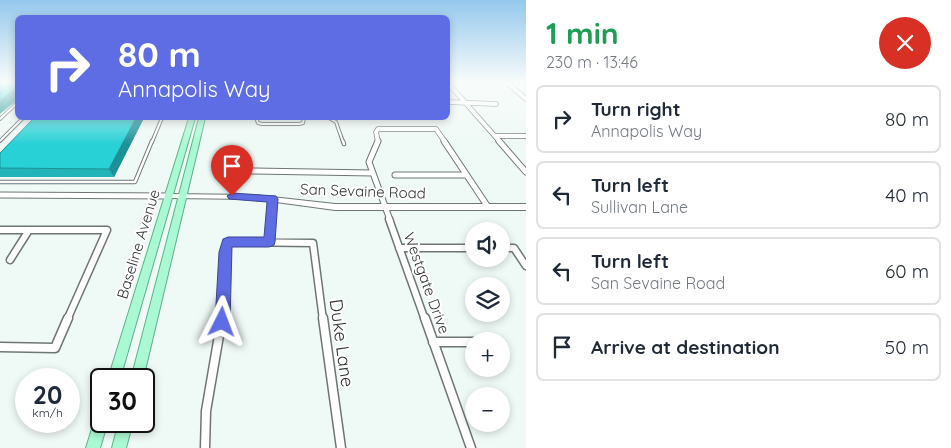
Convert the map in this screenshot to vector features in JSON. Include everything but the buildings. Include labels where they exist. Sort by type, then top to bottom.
[{"type":"main road","name":"Baseline Avenue","points":[[117,368],[191,120]]},
{"type":"main road","name":"Baseline Avenue","points":[[140,368],[201,120]]},
{"type":"main road","points":[[93,448],[97,433]]},
{"type":"main road","points":[[119,448],[123,433]]},
{"type":"street","points":[[465,103],[526,172]]},
{"type":"street","points":[[479,103],[496,104]]},
{"type":"street","name":"Westgate Drive","points":[[466,175],[436,129],[378,128],[376,132],[378,142],[369,162],[471,448]]},
{"type":"street","points":[[495,136],[526,136]]},
{"type":"street","points":[[238,175],[250,171],[373,173]]},
{"type":"street","points":[[395,175],[466,175],[488,207]]},
{"type":"street","points":[[0,196],[169,196]]},
{"type":"street","name":"San Sevaine Road","points":[[169,196],[232,196],[272,199],[306,205],[526,207]]},
{"type":"street","points":[[205,448],[206,411],[224,310],[225,252],[228,242],[269,242],[272,199]]},
{"type":"street","points":[[0,230],[107,230],[55,348],[0,347]]},
{"type":"street","points":[[10,260],[29,230]]},
{"type":"street","name":"Duke Lane","points":[[269,242],[313,243],[341,448]]},
{"type":"street","points":[[399,248],[465,248]]},
{"type":"street","points":[[510,248],[514,248],[526,266]]},
{"type":"street","points":[[433,342],[465,342]]},
{"type":"lane","points":[[0,119],[15,105]]},
{"type":"lane","points":[[0,142],[21,120]]},
{"type":"lane","points":[[0,182],[135,182],[161,120]]},
{"type":"lane","points":[[257,120],[258,123],[262,124],[299,124],[304,120]]},
{"type":"lane","points":[[332,120],[336,122],[344,144]]},
{"type":"route","points":[[222,322],[225,252],[228,242],[269,242],[272,199],[232,196]]}]
